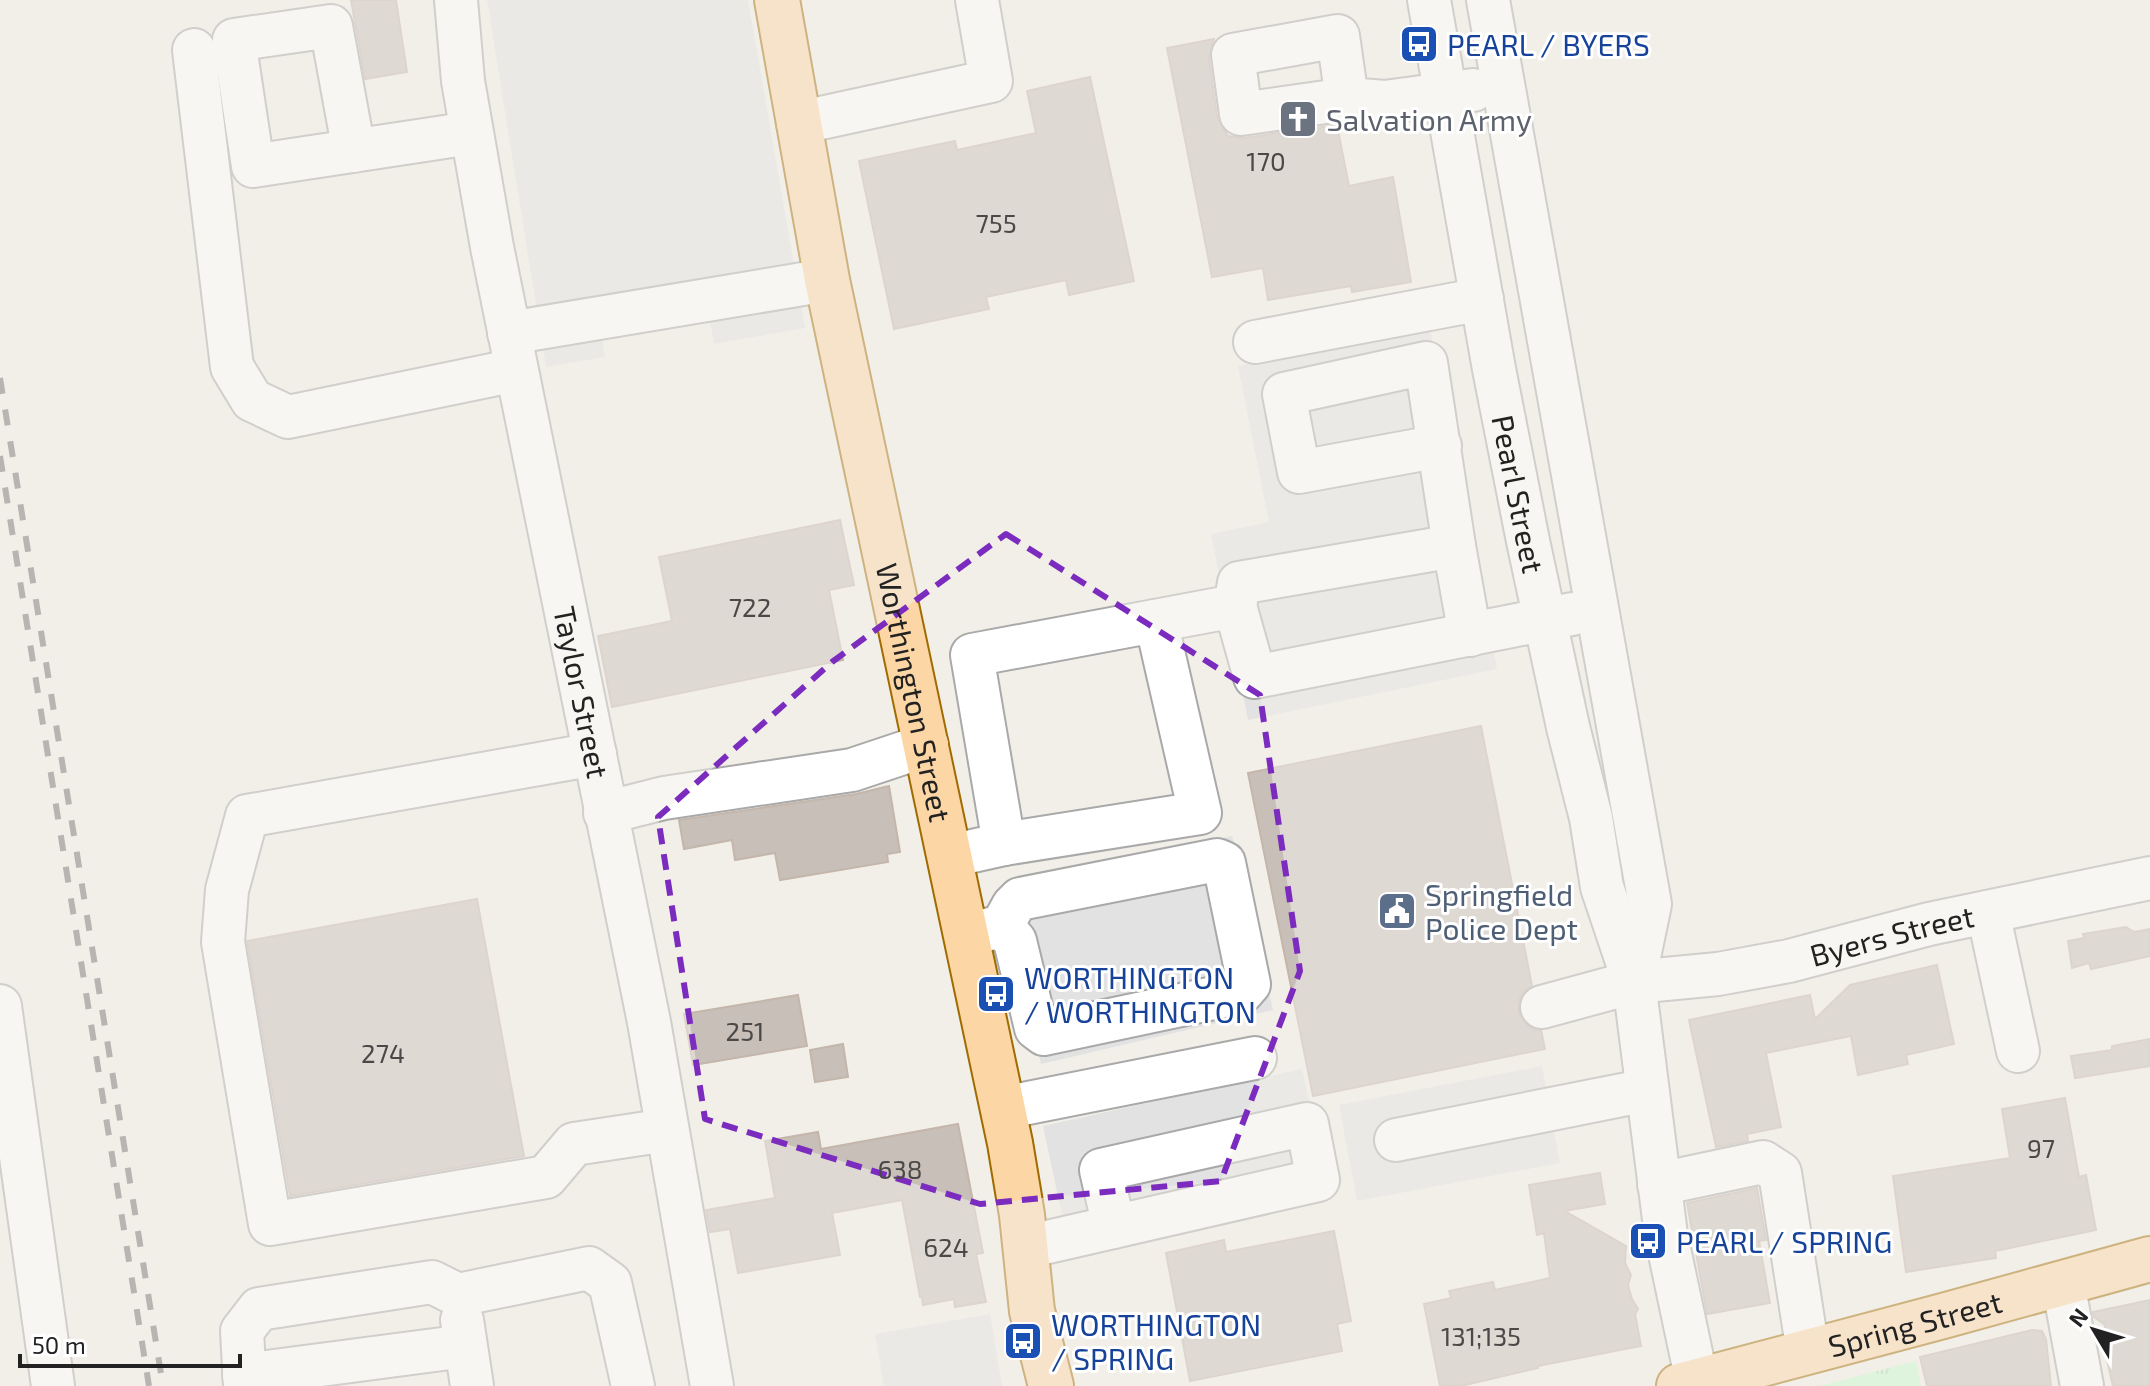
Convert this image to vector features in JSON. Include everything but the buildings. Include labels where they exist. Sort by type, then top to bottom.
[{"type":"main road","name":"Worthington Street","points":[[777,0],[827,280],[950,856],[984,930],[1003,1108],[1018,1191],[1032,1311],[1051,1386]]},
{"type":"main road","name":"Spring Street","points":[[1692,1384],[2150,1259]]},
{"type":"street","name":"Taylor Street","points":[[456,0],[471,133],[512,351],[649,1022],[712,1386]]},
{"type":"street","points":[[798,123],[991,81],[977,0]]},
{"type":"street","name":"Pearl Street","points":[[1429,0],[1510,455],[1591,818],[1602,887],[1634,982],[1659,1184],[1692,1384]]},
{"type":"street","name":"Pearl Street","points":[[1488,0],[1650,904],[1634,982]]},
{"type":"street","points":[[194,50],[232,367],[252,400],[288,417],[512,351],[621,315],[827,280]]},
{"type":"street","points":[[1347,99],[1385,102],[1501,85]]},
{"type":"street","points":[[354,151],[471,133]]},
{"type":"street","points":[[1255,342],[1482,299]]},
{"type":"street","points":[[1440,446],[1470,635]]},
{"type":"street","points":[[1454,546],[1239,583],[1235,606],[1255,677],[1597,609]]},
{"type":"street","points":[[1004,844],[972,655],[1235,606]]},
{"type":"street","points":[[950,856],[1004,844],[1200,813],[1156,621]]},
{"type":"street","points":[[605,813],[664,798],[852,770],[927,745]]},
{"type":"street","points":[[595,754],[247,816],[227,890],[223,942],[270,1224],[546,1177],[574,1144],[667,1130]]},
{"type":"street","points":[[1217,860],[1224,863],[1249,984],[1242,992],[1044,1034],[1036,1028],[1015,941],[984,930],[1020,899],[1217,860]]},
{"type":"street","name":"Byers Street","points":[[1542,1007],[1634,982],[1718,974],[1789,961],[1929,924],[2150,878]]},
{"type":"street","points":[[1988,912],[2018,1051]]},
{"type":"street","points":[[0,1006],[53,1386]]},
{"type":"street","points":[[1003,1108],[1255,1058]]},
{"type":"street","points":[[1396,1140],[1647,1090]]},
{"type":"street","points":[[1026,1247],[1114,1227],[1318,1180],[1307,1124],[1101,1170],[1114,1227]]},
{"type":"street","points":[[1659,1184],[1763,1162],[1780,1173],[1808,1352]]},
{"type":"street","points":[[458,1295],[468,1366],[244,1380],[242,1331],[259,1309],[432,1282],[458,1295],[589,1268],[610,1283],[633,1386]]},
{"type":"street","points":[[2063,1283],[2082,1386]]},
{"type":"highlighted area","points":[[1006,534],[1260,695],[1300,971],[1221,1181],[980,1204],[705,1119],[658,817],[832,662]]},
{"type":"green space","points":[[1916,1361],[1921,1386],[1819,1386]]},
{"type":"shaded area","points":[[487,0],[748,0],[805,328],[714,344],[707,319],[602,336],[605,357],[546,367]]},
{"type":"shaded area","points":[[1430,328],[1497,669],[1248,720],[1211,534],[1269,522],[1238,366]]},
{"type":"shaded area","points":[[1232,836],[1273,1010],[1041,1064],[1001,891]]},
{"type":"shaded area","points":[[1542,1066],[1560,1163],[1357,1201],[1339,1105]]},
{"type":"shaded area","points":[[1302,1069],[1330,1196],[1070,1253],[1043,1126]]},
{"type":"shaded area","points":[[990,1314],[1002,1386],[884,1386],[875,1334]]},
{"type":"railway","points":[[0,378],[163,1386]]},
{"type":"railway","points":[[0,456],[149,1386]]},
{"type":"place","name":"PEARL / BYERS","points":[[1419,44]]},
{"type":"place","name":"Salvation Army","points":[[1298,119]]},
{"type":"place","name":"Springfield Police Dept","points":[[1397,911]]},
{"type":"place","name":"WORTHINGTON / WORTHINGTON","points":[[996,994]]},
{"type":"place","name":"PEARL / SPRING","points":[[1648,1241]]},
{"type":"place","name":"WORTHINGTON / SPRING","points":[[1023,1341]]}]
